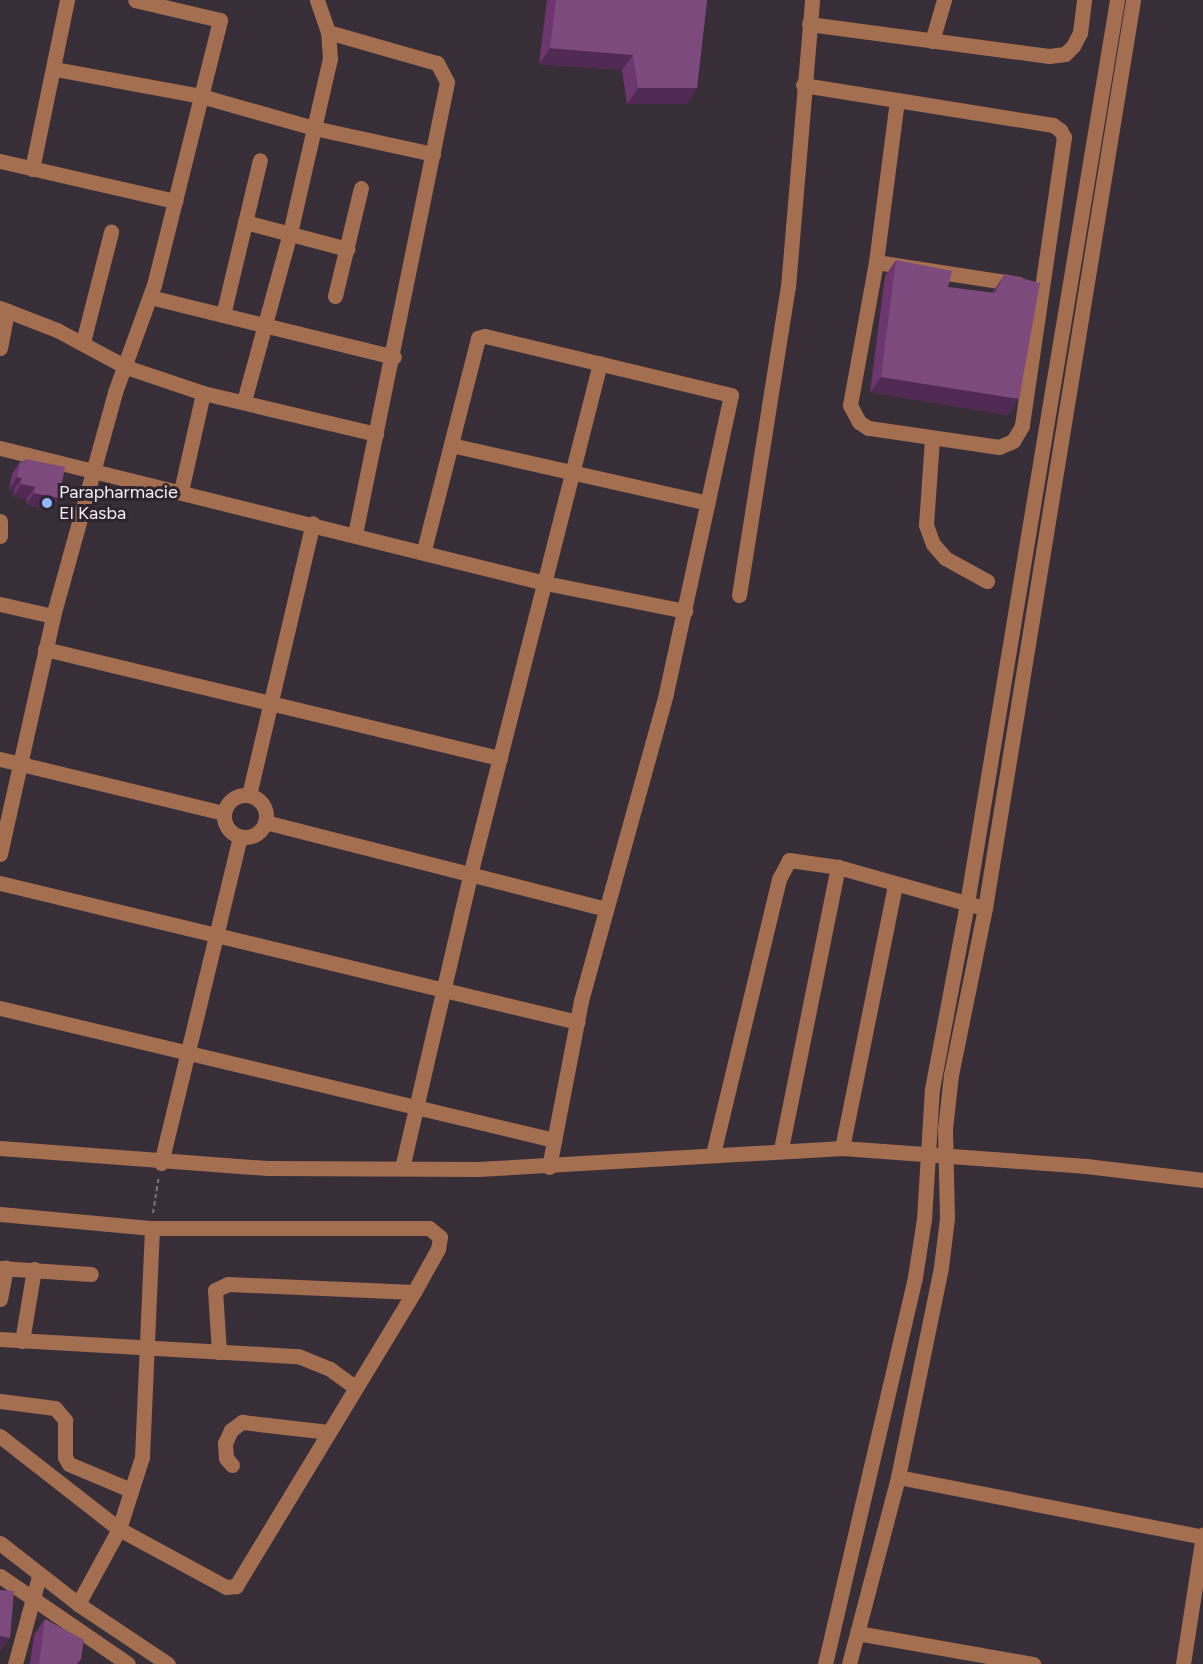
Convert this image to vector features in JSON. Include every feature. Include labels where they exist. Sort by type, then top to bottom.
[{"type":"street","points":[[32,169],[55,69],[67,0]]},
{"type":"street","points":[[0,854],[17,764],[53,616],[115,392],[150,297],[220,20],[135,0]]},
{"type":"street","points":[[244,400],[290,232],[330,59],[328,32],[317,0]]},
{"type":"street","points":[[739,595],[788,287],[803,85],[812,0]]},
{"type":"street","points":[[932,41],[944,0]]},
{"type":"street","points":[[809,24],[1049,56],[1065,54],[1080,33],[1084,0]]},
{"type":"street","points":[[825,1664],[915,1277],[924,1219],[932,1089],[967,903],[1117,0]]},
{"type":"street","points":[[849,1664],[898,1477],[946,1235],[945,1156],[951,1075],[985,908],[1133,0]]},
{"type":"street","points":[[328,32],[437,63],[447,82],[393,357],[355,534]]},
{"type":"street","points":[[55,69],[201,96],[314,128],[433,154]]},
{"type":"street","points":[[803,85],[897,100],[1053,125],[1064,137],[1022,426],[1013,441],[999,447],[868,428],[859,422],[850,405],[876,262],[897,100]]},
{"type":"street","points":[[223,315],[260,160]]},
{"type":"street","points":[[0,161],[175,201]]},
{"type":"street","points":[[335,296],[361,188]]},
{"type":"street","points":[[245,222],[290,232],[346,249]]},
{"type":"street","points":[[83,342],[111,232]]},
{"type":"street","points":[[876,262],[1042,287]]},
{"type":"street","points":[[150,297],[393,357]]},
{"type":"street","points":[[0,348],[3,310],[83,342],[126,367],[203,393],[244,400],[376,434]]},
{"type":"street","points":[[424,550],[478,338],[485,336],[731,394],[685,611],[627,847],[606,909],[577,1022],[549,1167]]},
{"type":"street","points":[[402,1167],[414,1107],[470,874],[600,363]]},
{"type":"street","points":[[181,491],[203,393]]},
{"type":"street","points":[[932,439],[926,525],[933,544],[945,558],[987,581]]},
{"type":"street","points":[[451,445],[708,503]]},
{"type":"street","points":[[0,448],[424,550],[545,582],[685,611]]},
{"type":"street","points":[[0,521],[0,537]]},
{"type":"street","points":[[249,795],[313,523]]},
{"type":"street","points":[[0,604],[53,616]]},
{"type":"street","points":[[45,650],[500,758]]},
{"type":"street","points":[[0,759],[224,813]]},
{"type":"street","points":[[249,795],[261,802],[265,822],[258,832],[240,836],[230,830],[224,813],[230,800],[249,795]]},
{"type":"street","points":[[265,822],[606,909]]},
{"type":"street","points":[[160,1170],[214,934],[240,836]]},
{"type":"street","points":[[713,1154],[784,866],[789,860],[838,867],[985,908]]},
{"type":"street","points":[[781,1149],[838,867]]},
{"type":"street","points":[[0,883],[577,1022]]},
{"type":"street","points":[[842,1148],[895,884]]},
{"type":"street","points":[[0,1008],[554,1140]]},
{"type":"street","points":[[0,1148],[160,1170],[549,1167],[781,1149],[842,1148],[1086,1166],[1203,1180]]},
{"type":"street","points":[[0,1214],[152,1223],[437,1231],[438,1249],[236,1586],[226,1587],[119,1529],[0,1436]]},
{"type":"street","points":[[78,1604],[119,1529],[142,1457],[152,1223]]},
{"type":"street","points":[[0,1299],[3,1268],[91,1274]]},
{"type":"street","points":[[22,1341],[34,1269]]},
{"type":"street","points":[[219,1352],[215,1290],[228,1284],[414,1292]]},
{"type":"street","points":[[0,1339],[298,1356],[330,1369],[355,1387]]},
{"type":"street","points":[[0,1401],[55,1408],[65,1420],[65,1457],[69,1464],[131,1490]]},
{"type":"street","points":[[232,1465],[226,1458],[225,1443],[231,1430],[242,1422],[328,1432]]},
{"type":"street","points":[[898,1477],[1203,1536],[1184,1664]]},
{"type":"street","points":[[0,1543],[39,1576],[168,1664]]},
{"type":"street","points":[[0,1576],[30,1600],[128,1664]]},
{"type":"street","points":[[15,1664],[30,1600],[39,1576]]},
{"type":"street","points":[[857,1633],[1010,1663],[1033,1664]]},
{"type":"path","points":[[152,1223],[160,1170]]},
{"type":"building","points":[[556,0],[707,0],[697,88],[638,88],[633,55],[550,48]]},
{"type":"building","points":[[896,260],[952,271],[948,287],[995,293],[1005,274],[1040,283],[1019,399],[881,377]]},
{"type":"building","points":[[26,459],[65,467],[59,498],[34,493],[35,487],[21,484],[22,478],[17,477],[20,462],[25,463]]},
{"type":"building","points":[[0,1590],[14,1591],[10,1638],[0,1636]]},
{"type":"building","points":[[45,1619],[84,1640],[81,1659],[76,1664],[39,1664]]},
{"type":"place","name":"Parapharmacie El Kasba","points":[[47,503]]}]
